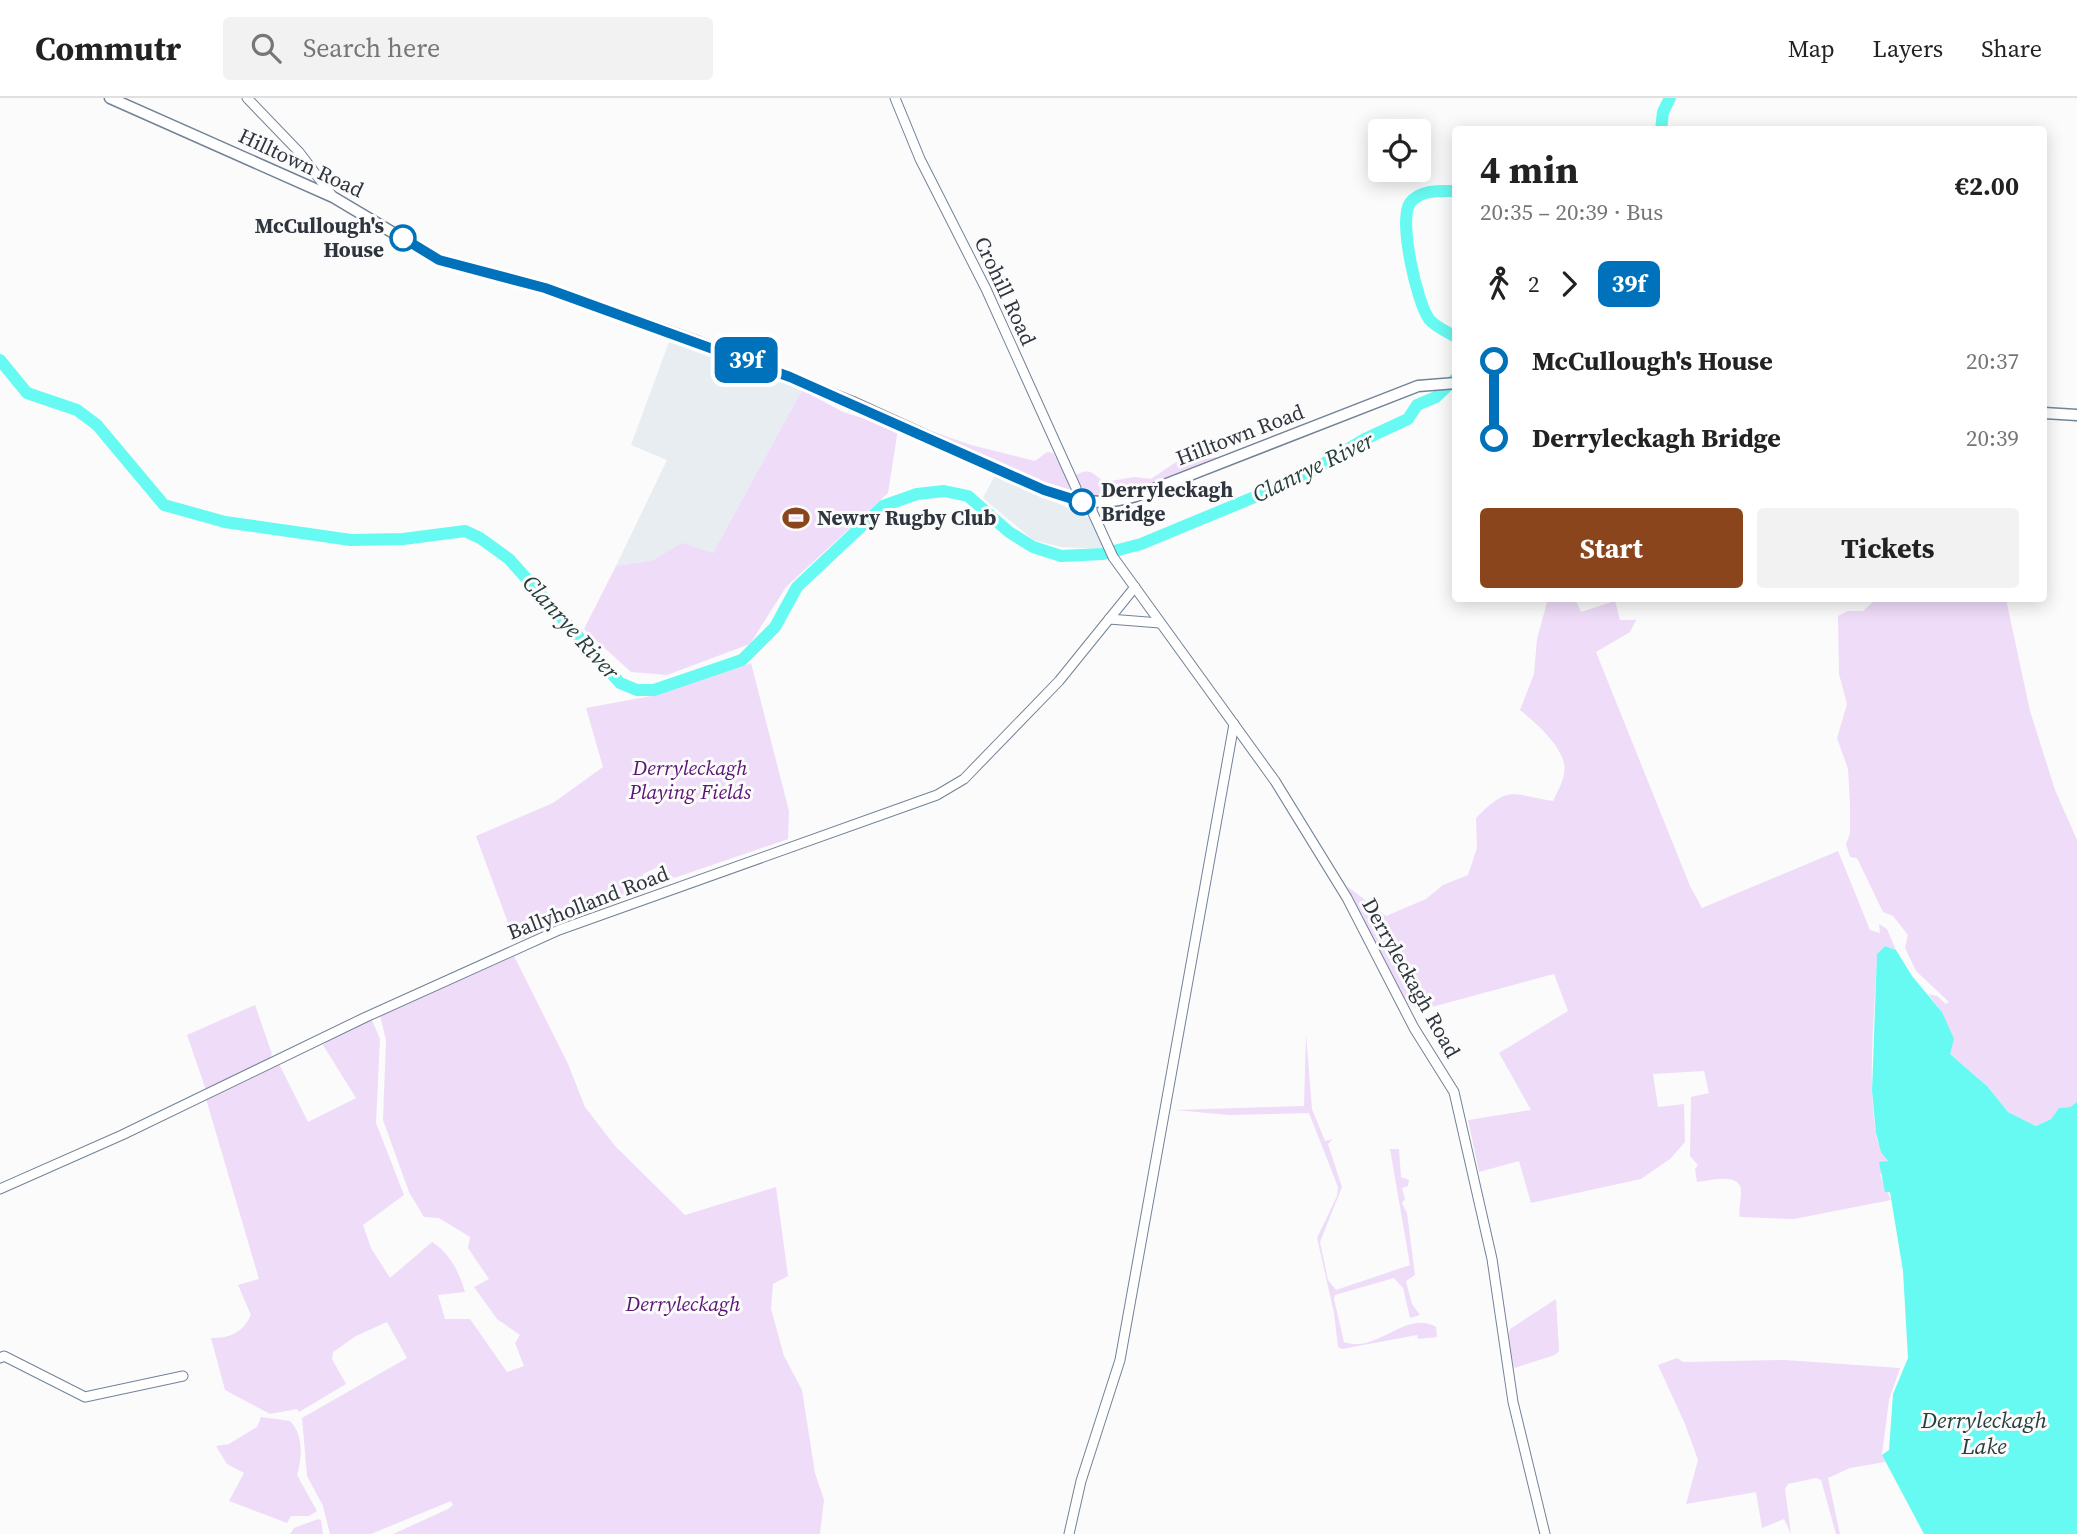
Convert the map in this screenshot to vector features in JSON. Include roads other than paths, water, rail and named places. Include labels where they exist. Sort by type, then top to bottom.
[{"type":"main road","name":"Hilltown Road","points":[[110,98],[333,197],[439,260],[545,288],[698,342],[852,402],[1044,490],[1077,501],[1114,503],[1418,386],[1450,383]]},
{"type":"main road","points":[[2047,412],[2077,415]]},
{"type":"street","points":[[247,98],[299,152],[333,197]]},
{"type":"street","name":"Crohill Road","points":[[895,98],[920,159],[986,289],[1076,488],[1077,501]]},
{"type":"street","name":"Derryleckagh Road","points":[[1092,503],[1101,535],[1113,557],[1275,780],[1347,898],[1414,1028],[1454,1092],[1492,1259],[1511,1395],[1545,1534]]},
{"type":"street","name":"Ballyholland Road","points":[[0,1189],[122,1135],[366,1017],[559,930],[937,795],[973,769],[1059,681],[1135,587]]},
{"type":"street","points":[[1109,620],[1160,623]]},
{"type":"street","points":[[1069,1534],[1081,1481],[1120,1360],[1234,724]]},
{"type":"street","points":[[0,1358],[4,1356],[85,1397],[183,1376]]},
{"type":"water","name":"Derryleckagh Lake","points":[[1885,946],[1896,950],[1912,976],[1942,1012],[1954,1039],[1950,1054],[1987,1086],[2008,1112],[2036,1126],[2051,1119],[2059,1108],[2070,1107],[2077,1102],[2077,1534],[1924,1534],[1882,1455],[1889,1450],[1893,1394],[1908,1358],[1903,1271],[1890,1192],[1885,1192],[1879,1162],[1888,1161],[1881,1152],[1876,1133],[1872,1091],[1877,954]]},
{"type":"waterway","name":"Clanrye River","points":[[1661,126],[1663,112],[1670,98]]},
{"type":"waterway","name":"Clanrye River","points":[[1452,191],[1431,192],[1415,198],[1407,212],[1406,226],[1410,261],[1424,310],[1429,319],[1452,335]]},
{"type":"waterway","name":"Clanrye River","points":[[0,360],[27,393],[77,410],[97,425],[164,505],[225,522],[351,540],[403,539],[465,531],[480,538],[509,559],[620,683],[637,690],[654,690],[742,660],[775,627],[797,587],[883,506],[917,494],[944,491],[968,496],[1009,532],[1033,547],[1061,556],[1103,554],[1141,544],[1298,479],[1365,439],[1408,419],[1417,405],[1436,397],[1452,382]]},
{"type":"place","name":"McCullough's House","points":[[403,238]]},
{"type":"place","name":"Derryleckagh Bridge","points":[[1082,502]]},
{"type":"place","name":"Newry Rugby Club","points":[[796,518]]},
{"type":"park label","name":"Derryleckagh Playing Fields","points":[[690,780]]},
{"type":"park label","name":"Derryleckagh","points":[[683,1304]]}]
